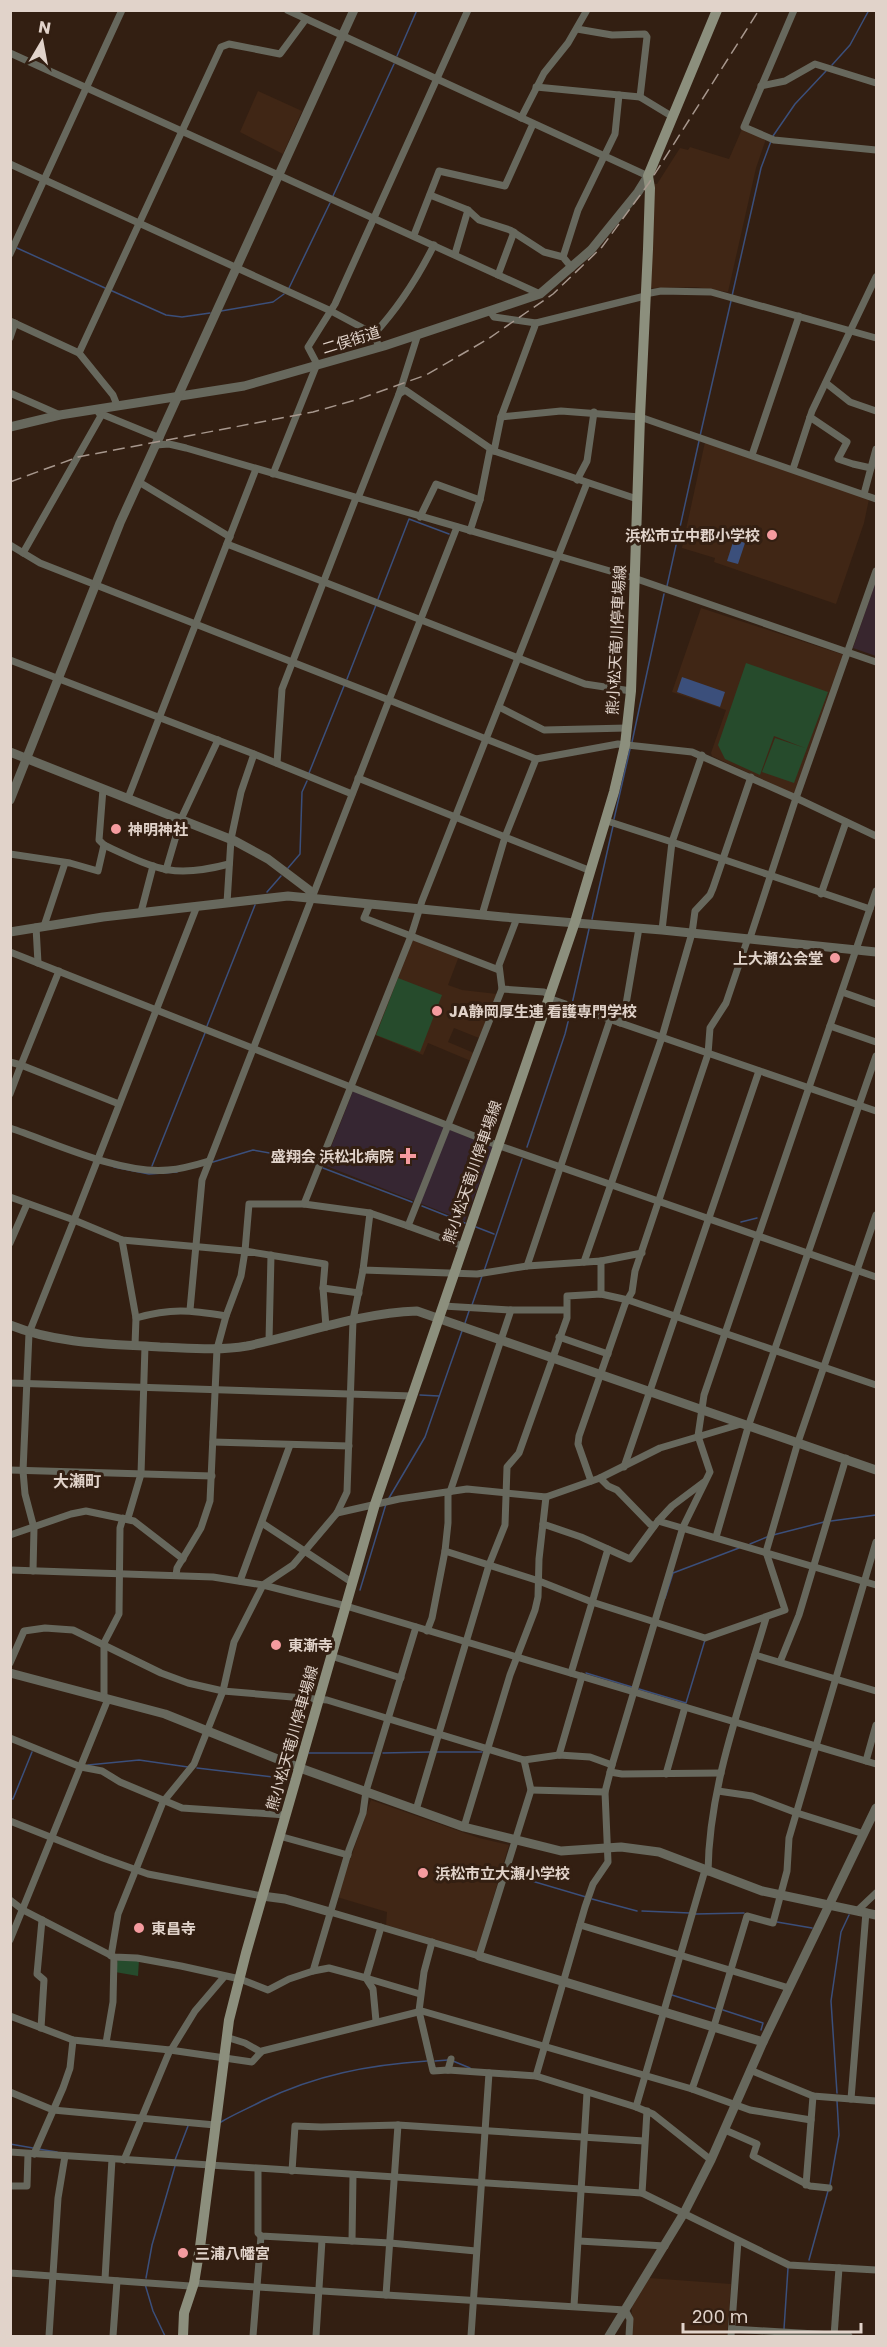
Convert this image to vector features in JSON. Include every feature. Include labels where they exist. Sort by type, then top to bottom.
[{"type":"main road","name":"熊小松天竜川停車場線","points":[[183,2337],[184,2313],[194,2283],[201,2247],[226,2037],[262,1896],[375,1504],[575,922],[628,746],[650,188],[648,177],[717,10]]},
{"type":"street","points":[[13,249],[122,10]]},
{"type":"street","points":[[287,10],[648,177]]},
{"type":"street","points":[[10,800],[97,586],[120,523],[354,10]]},
{"type":"street","points":[[273,474],[317,364],[308,347],[331,311],[375,219],[468,10]]},
{"type":"street","points":[[521,118],[536,87],[577,29],[587,10]]},
{"type":"street","points":[[794,10],[744,128],[772,140],[876,150]]},
{"type":"street","points":[[79,352],[220,47],[230,44],[280,54],[306,19]]},
{"type":"street","points":[[577,29],[612,35],[645,34],[647,37],[640,97]]},
{"type":"street","points":[[10,53],[540,294]]},
{"type":"street","points":[[761,86],[785,81],[815,64],[876,83]]},
{"type":"street","points":[[536,87],[640,97],[673,117]]},
{"type":"street","points":[[563,257],[578,210],[615,134],[619,95]]},
{"type":"street","points":[[414,236],[439,171],[505,186],[533,124]]},
{"type":"street","points":[[10,164],[331,311],[374,334],[379,347]]},
{"type":"street","name":"二俣街道","points":[[10,427],[60,415],[98,412],[117,405],[244,386],[379,347],[540,294],[572,268],[606,231],[648,177]]},
{"type":"street","points":[[430,195],[468,210],[479,220],[514,232],[533,247],[563,257],[572,268]]},
{"type":"street","points":[[455,254],[468,210]]},
{"type":"street","points":[[498,274],[514,232]]},
{"type":"street","points":[[374,334],[392,314],[417,278],[434,245]]},
{"type":"street","points":[[793,469],[810,417],[876,277]]},
{"type":"street","points":[[490,311],[494,317],[536,323],[645,295],[702,291],[731,297],[876,339]]},
{"type":"street","points":[[752,455],[799,316]]},
{"type":"street","points":[[10,338],[13,322],[79,352],[113,395],[117,405]]},
{"type":"street","points":[[470,531],[501,417],[536,323]]},
{"type":"street","points":[[277,763],[280,697],[323,582],[399,394],[418,334]]},
{"type":"street","points":[[826,383],[850,402],[876,411]]},
{"type":"street","points":[[399,394],[405,390],[492,451],[637,499]]},
{"type":"street","points":[[10,393],[60,415]]},
{"type":"street","points":[[501,417],[561,411],[640,417],[876,499]]},
{"type":"street","points":[[23,553],[98,412],[158,441],[457,527],[555,563],[634,578],[876,663]]},
{"type":"street","points":[[577,480],[587,461],[594,412]]},
{"type":"street","points":[[810,417],[847,442],[838,459],[872,468]]},
{"type":"street","points":[[864,494],[876,449]]},
{"type":"street","points":[[128,798],[256,469]]},
{"type":"street","points":[[139,482],[228,541],[323,582],[585,684],[631,691]]},
{"type":"street","points":[[304,1204],[587,483]]},
{"type":"street","points":[[420,517],[436,484],[480,500]]},
{"type":"street","points":[[190,1310],[202,1180],[457,527]]},
{"type":"street","points":[[10,545],[40,563],[536,759],[618,744],[692,752],[876,836]]},
{"type":"street","points":[[591,1481],[578,1444],[579,1436],[632,1292],[635,1271],[708,1054],[710,1028],[726,1003],[876,571]]},
{"type":"street","points":[[10,660],[254,753],[352,794]]},
{"type":"street","points":[[499,707],[543,730],[627,728]]},
{"type":"street","points":[[166,870],[181,819],[218,740]]},
{"type":"street","points":[[10,752],[231,839],[268,859],[309,890],[312,897]]},
{"type":"street","points":[[227,903],[231,839],[241,792],[254,753]]},
{"type":"street","points":[[662,930],[672,842],[702,755]]},
{"type":"street","points":[[482,915],[505,837],[536,759]]},
{"type":"street","points":[[584,1262],[662,1037],[692,933],[695,911],[710,895],[751,777]]},
{"type":"street","points":[[358,778],[591,871]]},
{"type":"street","points":[[103,789],[99,840],[104,845],[153,866],[181,873],[197,872],[229,864]]},
{"type":"street","points":[[607,821],[870,909]]},
{"type":"street","points":[[821,894],[846,822]]},
{"type":"street","points":[[10,854],[98,871],[104,845]]},
{"type":"street","points":[[38,963],[40,926],[65,863]]},
{"type":"street","points":[[141,912],[153,866]]},
{"type":"street","points":[[536,2076],[580,1925],[594,1884],[608,1862],[605,1792],[611,1769],[683,1527],[710,1472],[698,1436],[704,1395],[876,891]]},
{"type":"street","points":[[10,932],[141,912],[288,896],[876,951]]},
{"type":"street","points":[[370,904],[364,918],[500,970]]},
{"type":"street","points":[[33,1571],[34,1528],[25,1494],[23,1471],[29,1333],[197,906]]},
{"type":"street","points":[[408,1226],[502,989],[499,965],[517,918]]},
{"type":"street","points":[[620,1023],[625,1010],[639,928]]},
{"type":"street","points":[[10,952],[497,1145],[876,1277]]},
{"type":"street","points":[[10,1094],[59,971]]},
{"type":"street","points":[[502,989],[544,992],[548,997],[610,1020],[876,1111]]},
{"type":"street","points":[[842,992],[876,1004]]},
{"type":"street","points":[[527,1266],[610,1020]]},
{"type":"street","points":[[830,1026],[876,1042]]},
{"type":"street","points":[[716,1537],[749,1424],[876,1056]]},
{"type":"street","points":[[10,1062],[119,1104]]},
{"type":"street","points":[[624,1467],[759,1071]]},
{"type":"street","points":[[10,1128],[123,1167],[168,1170],[209,1161]]},
{"type":"street","points":[[10,1197],[122,1240],[245,1251],[325,1264],[323,1288],[326,1327]]},
{"type":"street","points":[[10,1243],[27,1204]]},
{"type":"street","points":[[176,1575],[177,1568],[201,1528],[208,1510],[212,1476],[217,1350],[226,1316],[241,1276],[249,1204],[304,1204],[370,1213],[463,1246]]},
{"type":"street","points":[[106,2043],[113,2002],[113,1956],[118,1914],[163,1802],[194,1764],[223,1691],[234,1642],[263,1585],[287,1571],[337,1512],[349,1488],[353,1320],[363,1270],[370,1213]]},
{"type":"street","points":[[785,1610],[766,1552],[798,1442],[876,1215]]},
{"type":"street","points":[[122,1240],[136,1318],[135,1345]]},
{"type":"street","points":[[363,1270],[477,1274],[527,1266],[601,1261],[642,1253]]},
{"type":"street","points":[[269,1341],[271,1255]]},
{"type":"street","points":[[601,1261],[601,1294]]},
{"type":"street","points":[[323,1288],[359,1293]]},
{"type":"street","points":[[416,1809],[489,1565],[504,1525],[507,1467],[519,1453],[567,1318],[567,1296],[601,1294],[628,1300],[876,1385]]},
{"type":"street","points":[[443,1306],[566,1310]]},
{"type":"street","points":[[136,1318],[162,1311],[190,1310],[226,1316]]},
{"type":"street","points":[[428,1631],[445,1551],[449,1492],[512,1310]]},
{"type":"street","points":[[10,1325],[29,1333],[61,1340],[217,1350],[269,1341],[373,1314],[417,1311],[749,1424],[876,1470]]},
{"type":"street","points":[[560,1337],[608,1354]]},
{"type":"street","points":[[10,1940],[81,1767],[106,1699],[104,1642],[119,1614],[120,1528],[141,1474],[146,1346]]},
{"type":"street","points":[[10,1383],[412,1396]]},
{"type":"street","points":[[337,1512],[467,1490],[546,1497],[600,1478],[660,1448],[749,1424]]},
{"type":"street","points":[[213,1442],[349,1446]]},
{"type":"street","points":[[240,1581],[290,1445]]},
{"type":"street","points":[[780,1662],[799,1614],[846,1458]]},
{"type":"street","points":[[10,1470],[212,1476]]},
{"type":"street","points":[[600,1478],[608,1486],[617,1490],[650,1524],[683,1527],[876,1585]]},
{"type":"street","points":[[543,1524],[630,1559],[672,1506],[706,1480]]},
{"type":"street","points":[[464,1827],[516,1656],[531,1624],[538,1597],[539,1559],[546,1497]]},
{"type":"street","points":[[10,1535],[86,1511],[134,1521],[183,1559]]},
{"type":"street","points":[[262,1523],[353,1583]]},
{"type":"street","points":[[692,2089],[714,2026],[747,1916],[773,1923],[787,1871],[789,1838],[876,1542]]},
{"type":"street","points":[[571,1673],[608,1549]]},
{"type":"street","points":[[445,1551],[705,1638],[785,1610],[799,1614]]},
{"type":"street","points":[[10,1570],[176,1575],[263,1585],[346,1606],[466,1641],[876,1764]]},
{"type":"street","points":[[636,2107],[706,1871],[721,1773],[766,1618]]},
{"type":"street","points":[[313,1971],[363,1813],[366,1791],[416,1627]]},
{"type":"street","points":[[10,1663],[24,1631],[45,1628],[74,1629],[104,1642],[139,1663],[188,1683],[223,1691],[318,1699],[524,1760],[559,1755],[590,1757],[611,1769],[666,1774],[721,1773]]},
{"type":"street","points":[[755,1655],[876,1691]]},
{"type":"street","points":[[331,1656],[401,1678]]},
{"type":"street","points":[[10,1673],[165,1714],[300,1768],[464,1827],[561,1851],[607,1847],[659,1852],[762,1891],[876,1915]]},
{"type":"street","points":[[559,1755],[582,1676]]},
{"type":"street","points":[[666,1774],[685,1707]]},
{"type":"street","points":[[866,1761],[876,1725]]},
{"type":"street","points":[[10,1738],[81,1767],[102,1771],[163,1802],[182,1808],[286,1815]]},
{"type":"street","points":[[479,1956],[531,1790],[524,1760]]},
{"type":"street","points":[[531,1790],[605,1792]]},
{"type":"street","points":[[718,1791],[752,1796],[864,1834]]},
{"type":"street","points":[[609,2337],[665,2246],[711,2160],[763,2042],[876,1808]]},
{"type":"street","points":[[10,1821],[136,1870],[285,1899],[763,2042]]},
{"type":"street","points":[[279,1836],[348,1855]]},
{"type":"street","points":[[851,2099],[862,1911],[876,1893]]},
{"type":"street","points":[[10,1900],[23,1910],[113,1956],[137,1958],[240,1979],[268,1990],[289,1979],[329,1968],[420,1994]]},
{"type":"street","points":[[41,2028],[44,1980],[37,1974],[42,1920]]},
{"type":"street","points":[[580,1925],[789,1988]]},
{"type":"street","points":[[376,2021],[373,1989],[366,1978],[381,1927]]},
{"type":"street","points":[[432,1942],[420,1994],[419,2012],[433,2071],[536,2076],[636,2107],[648,2111],[711,2160]]},
{"type":"street","points":[[125,2158],[171,2050],[195,2011],[224,1977]]},
{"type":"street","points":[[10,2016],[73,2040],[171,2050],[252,2062],[261,2052],[376,2021],[419,2012],[692,2089],[766,2114],[811,2120]]},
{"type":"street","points":[[226,2037],[245,2043],[261,2052]]},
{"type":"street","points":[[10,2186],[27,2186],[34,2151],[70,2068],[73,2040]]},
{"type":"street","points":[[448,2070],[451,2060]]},
{"type":"street","points":[[750,2070],[813,2096],[876,2101]]},
{"type":"street","points":[[471,2337],[489,2073]]},
{"type":"street","points":[[10,2092],[53,2110],[215,2125]]},
{"type":"street","points":[[574,2307],[587,2093]]},
{"type":"street","points":[[806,2185],[813,2096]]},
{"type":"street","points":[[642,2193],[644,2141],[648,2111]]},
{"type":"street","points":[[386,2295],[398,2125]]},
{"type":"street","points":[[292,2171],[295,2126],[398,2125],[644,2141]]},
{"type":"street","points":[[725,2130],[757,2144],[753,2156],[806,2185],[829,2188]]},
{"type":"street","points":[[10,2152],[34,2151],[65,2156],[125,2158],[210,2166],[642,2193],[789,2265],[876,2270]]},
{"type":"street","points":[[49,2337],[58,2190],[65,2156]]},
{"type":"street","points":[[105,2279],[112,2159]]},
{"type":"street","points":[[253,2337],[261,2236],[258,2233],[258,2169]]},
{"type":"street","points":[[352,2241],[353,2175]]},
{"type":"street","points":[[261,2236],[390,2243],[476,2251]]},
{"type":"street","points":[[316,2337],[322,2240]]},
{"type":"street","points":[[579,2241],[665,2246]]},
{"type":"street","points":[[738,2241],[731,2333],[849,2337]]},
{"type":"street","points":[[201,2247],[260,2252]]},
{"type":"street","points":[[834,2336],[839,2268]]},
{"type":"street","points":[[10,2273],[190,2286],[194,2283],[258,2286],[625,2310]]},
{"type":"street","points":[[113,2337],[117,2281]]},
{"type":"street","points":[[625,2310],[630,2319],[629,2337]]},
{"type":"shaded area","points":[[258,91],[302,111],[283,154],[240,132]]},
{"type":"shaded area","points":[[742,129],[766,139],[756,168],[728,292],[696,287],[651,288],[649,286],[652,184],[657,184],[680,148],[688,150],[690,147],[729,159]]},
{"type":"shaded area","name":"浜松市立中郡小学校","points":[[705,442],[869,499],[864,523],[836,604],[714,562],[715,558],[682,548]]},
{"type":"shaded area","points":[[876,580],[876,656],[853,648]]},
{"type":"shaded area","points":[[701,608],[844,655],[794,794],[712,756],[711,753],[726,710],[672,692]]},
{"type":"shaded area","name":"JA静岡厚生連 看護専門学校","points":[[412,939],[459,956],[448,985],[462,990],[497,994],[479,1038],[454,1028],[448,1042],[474,1053],[471,1061],[428,1043],[423,1055],[375,1035]]},
{"type":"shaded area","name":"盛翔会 浜松北病院","points":[[353,1091],[493,1147],[465,1221],[324,1165]]},
{"type":"shaded area","name":"浜松市立大瀬小学校","points":[[371,1800],[479,1838],[509,1845],[477,1952],[386,1925],[387,1912],[337,1897]]},
{"type":"shaded area","points":[[649,2278],[731,2284],[727,2336],[632,2336],[632,2307]]},
{"type":"green space","points":[[746,663],[828,692],[794,783],[762,772],[775,738],[805,748],[774,736],[760,775],[725,759],[718,745]]},
{"type":"green space","points":[[398,978],[442,995],[420,1052],[376,1035]]},
{"type":"green space","points":[[118,1959],[139,1960],[138,1976],[115,1972]]},
{"type":"water","points":[[734,539],[745,543],[738,564],[727,561]]},
{"type":"water","points":[[682,677],[725,692],[720,707],[677,692]]},
{"type":"waterway","points":[[397,56],[417,10]]},
{"type":"waterway","points":[[832,65],[850,45],[869,10]]},
{"type":"waterway","points":[[333,196],[394,64]]},
{"type":"waterway","points":[[773,136],[795,104],[826,71]]},
{"type":"waterway","points":[[732,296],[761,168],[771,141]]},
{"type":"waterway","points":[[289,288],[330,203]]},
{"type":"waterway","points":[[17,248],[105,288]]},
{"type":"waterway","points":[[110,290],[166,315],[182,317],[210,313]]},
{"type":"waterway","points":[[221,311],[273,302],[284,294]]},
{"type":"waterway","points":[[700,436],[731,301]]},
{"type":"waterway","points":[[667,586],[699,441]]},
{"type":"waterway","points":[[378,599],[409,519],[449,534]]},
{"type":"waterway","points":[[632,742],[664,594]]},
{"type":"waterway","points":[[347,679],[376,605]]},
{"type":"waterway","points":[[309,773],[344,686]]},
{"type":"waterway","points":[[614,819],[630,749]]},
{"type":"waterway","points":[[288,868],[300,854],[302,792],[307,781]]},
{"type":"waterway","points":[[592,919],[613,826]]},
{"type":"waterway","points":[[267,892],[281,876]]},
{"type":"waterway","points":[[207,1026],[255,905]]},
{"type":"waterway","points":[[572,1004],[589,929]]},
{"type":"waterway","points":[[527,1147],[571,1010]]},
{"type":"waterway","points":[[152,1166],[205,1033]]},
{"type":"waterway","points":[[213,1162],[253,1150],[298,1158],[316,1165]]},
{"type":"waterway","points":[[484,1271],[522,1159]]},
{"type":"waterway","points":[[114,1167],[149,1174],[177,1172]]},
{"type":"waterway","points":[[323,1168],[412,1202]]},
{"type":"waterway","points":[[422,1206],[465,1223]]},
{"type":"waterway","points":[[741,1222],[757,1218]]},
{"type":"waterway","points":[[476,1227],[494,1234]]},
{"type":"waterway","points":[[472,1305],[482,1276]]},
{"type":"waterway","points":[[465,1323],[469,1311]]},
{"type":"waterway","points":[[389,1498],[425,1437],[462,1331]]},
{"type":"waterway","points":[[420,1395],[439,1396]]},
{"type":"waterway","points":[[360,1590],[386,1504]]},
{"type":"waterway","points":[[831,1521],[876,1515]]},
{"type":"waterway","points":[[773,1535],[824,1522]]},
{"type":"waterway","points":[[750,1544],[767,1537]]},
{"type":"waterway","points":[[665,1598],[673,1573],[739,1548]]},
{"type":"waterway","points":[[639,1689],[686,1703],[705,1640]]},
{"type":"waterway","points":[[586,1673],[632,1687]]},
{"type":"waterway","points":[[10,1798],[13,1799],[32,1752]]},
{"type":"waterway","points":[[383,1753],[430,1752]]},
{"type":"waterway","points":[[435,1752],[482,1752]]},
{"type":"waterway","points":[[309,1753],[373,1753]]},
{"type":"waterway","points":[[88,1765],[139,1760],[188,1767]]},
{"type":"waterway","points":[[197,1768],[290,1779]]},
{"type":"waterway","points":[[508,1874],[586,1897]]},
{"type":"waterway","points":[[592,1899],[637,1911]]},
{"type":"waterway","points":[[642,1911],[690,1913]]},
{"type":"waterway","points":[[695,1914],[744,1913]]},
{"type":"waterway","points":[[837,2093],[831,2001],[841,1932],[849,1915]]},
{"type":"waterway","points":[[777,1922],[812,1928]]},
{"type":"waterway","points":[[672,1995],[716,2009]]},
{"type":"waterway","points":[[723,2010],[763,2023],[761,2030]]},
{"type":"waterway","points":[[435,2061],[448,2060]]},
{"type":"waterway","points":[[221,2122],[282,2092],[322,2078],[384,2065],[427,2061]]},
{"type":"waterway","points":[[453,2061],[470,2068]]},
{"type":"waterway","points":[[830,2185],[839,2135],[837,2101]]},
{"type":"waterway","points":[[175,2160],[188,2126]]},
{"type":"waterway","points":[[10,2144],[33,2148]]},
{"type":"waterway","points":[[38,2149],[57,2152]]},
{"type":"waterway","points":[[146,2278],[152,2245],[175,2166]]},
{"type":"waterway","points":[[809,2260],[828,2191]]},
{"type":"waterway","points":[[784,2329],[788,2268]]},
{"type":"waterway","points":[[145,2284],[153,2311],[165,2336]]},
{"type":"railway","points":[[10,482],[78,457],[313,412],[359,399],[426,375],[488,339],[553,294],[602,247],[649,183],[759,10]]},
{"type":"place","name":"浜松市立中郡小学校","points":[[772,535]]},
{"type":"place","name":"神明神社","points":[[116,829]]},
{"type":"place","name":"上大瀬公会堂","points":[[835,958]]},
{"type":"place","name":"JA静岡厚生連 看護専門学校","points":[[437,1011]]},
{"type":"place","name":"盛翔会 浜松北病院","points":[[408,1156]]},
{"type":"place","name":"東漸寺","points":[[276,1645]]},
{"type":"place","name":"浜松市立大瀬小学校","points":[[423,1873]]},
{"type":"place","name":"東昌寺","points":[[139,1928]]},
{"type":"place","name":"三浦八幡宮","points":[[183,2253]]},
{"type":"district","name":"大瀬町","points":[[77,1481]]}]
